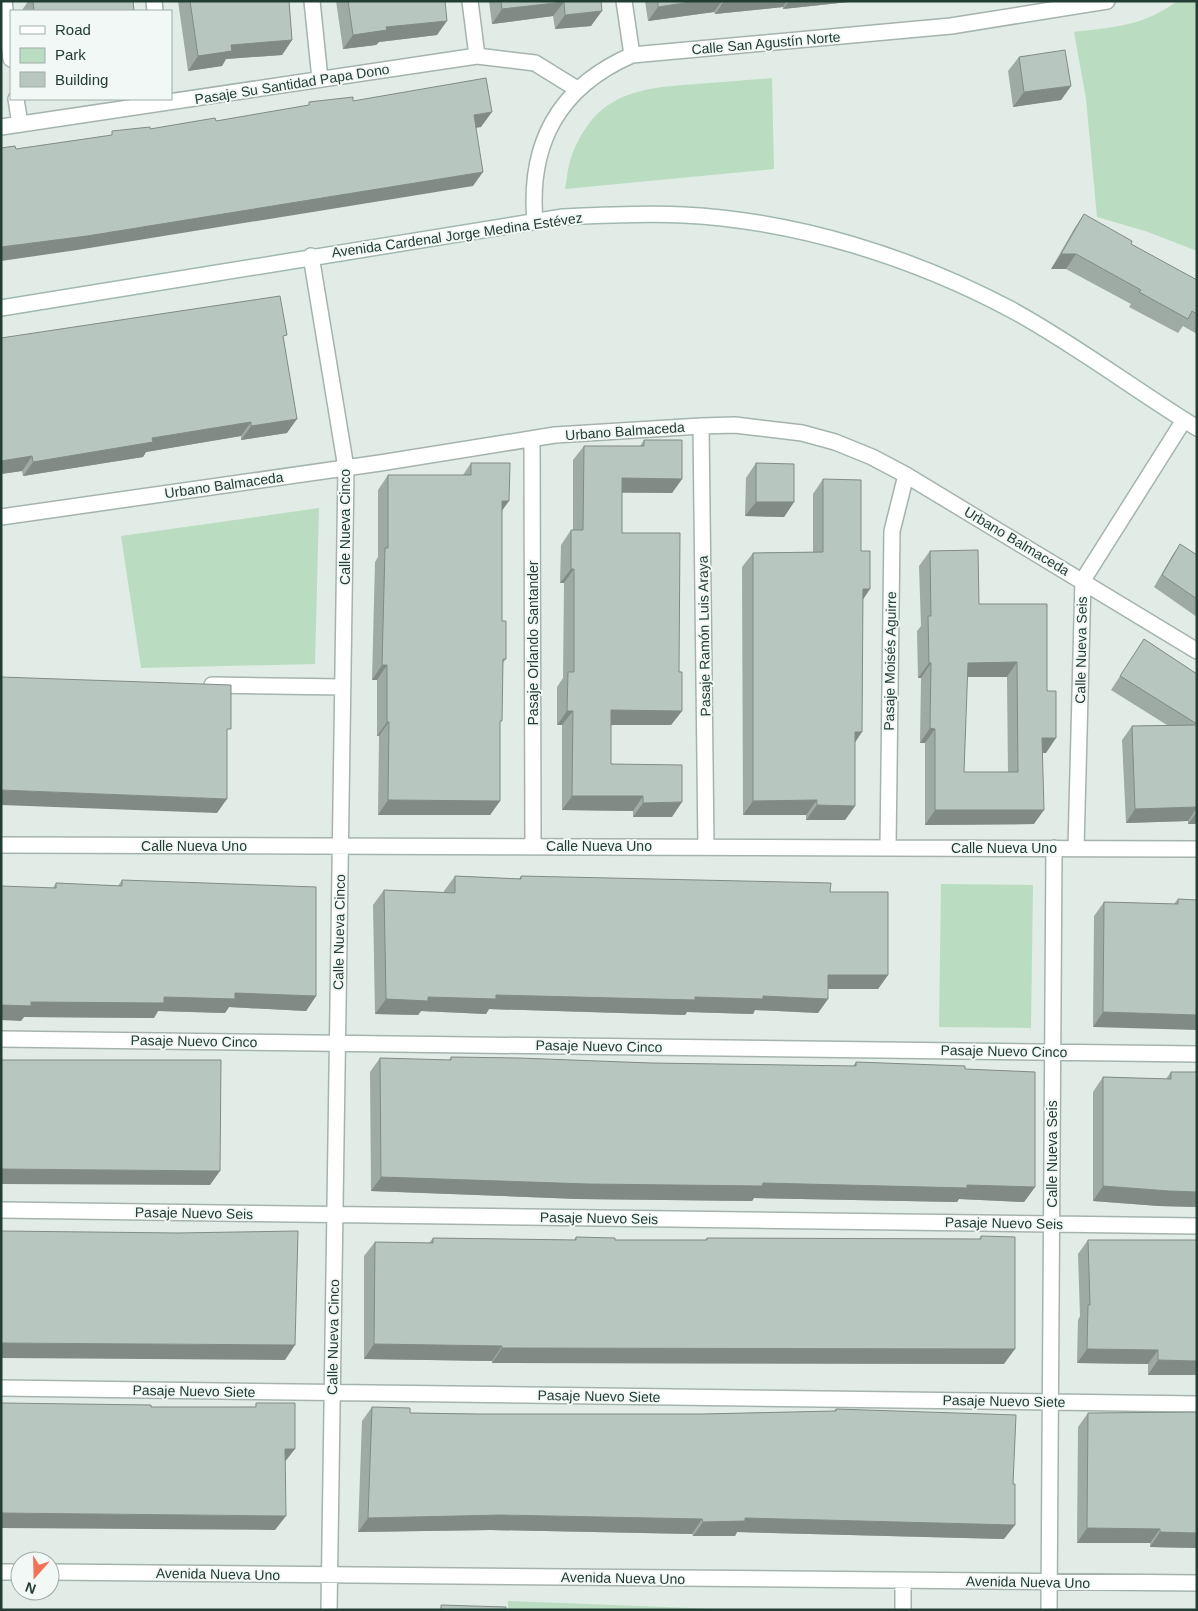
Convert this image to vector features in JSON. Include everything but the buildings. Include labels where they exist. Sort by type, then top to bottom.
[{"type":"street","points":[[4,1],[10,51]]},
{"type":"street","points":[[312,1],[320,79]]},
{"type":"street","points":[[470,1],[477,56]]},
{"type":"street","points":[[624,1],[632,55]]},
{"type":"street","name":"Calle San Agustín Norte","points":[[535,222],[534,176],[539,152],[552,122],[577,89],[612,64],[632,55],[951,26],[1080,3],[1107,1]]},
{"type":"street","name":"Pasaje Su Santidad Papa Dono","points":[[172,100],[477,56],[535,64],[577,89]]},
{"type":"street","points":[[16,100],[20,124]]},
{"type":"street","name":"Pasaje Su Santidad Papa Dono","points":[[1,127],[164,101]]},
{"type":"street","name":"Avenida Cardenal Jorge Medina Estévez","points":[[1,308],[311,256],[564,217],[625,214],[686,216],[747,222],[860,247],[913,265],[1013,311],[1060,339],[1190,424]]},
{"type":"street","name":"Calle Nueva Cinco","points":[[311,256],[346,468],[329,1610]]},
{"type":"street","name":"Calle Nueva Seis","points":[[1076,848],[1083,580],[1190,424]]},
{"type":"street","name":"Urbano Balmaceda","points":[[1,517],[346,468],[555,435],[735,425],[802,434],[835,442],[872,457],[906,475],[1083,580],[1197,651]]},
{"type":"street","name":"Pasaje Ramón Luis Araya","points":[[701,426],[706,847]]},
{"type":"street","name":"Pasaje Orlando Santander","points":[[532,440],[533,846]]},
{"type":"street","name":"Pasaje Moisés Aguirre","points":[[888,848],[892,531],[906,475]]},
{"type":"street","points":[[197,685],[343,687]]},
{"type":"street","name":"Calle Nueva Uno","points":[[1,845],[1197,849]]},
{"type":"street","name":"Calle Nueva Seis","points":[[1049,1610],[1054,848]]},
{"type":"street","name":"Pasaje Nuevo Cinco","points":[[1,1039],[1197,1054]]},
{"type":"street","name":"Pasaje Nuevo Seis","points":[[1,1210],[1197,1226]]},
{"type":"street","name":"Pasaje Nuevo Siete","points":[[1,1388],[1197,1404]]},
{"type":"street","name":"Avenida Nueva Uno","points":[[60,1572],[1197,1584]]},
{"type":"street","points":[[903,1581],[903,1610]]},
{"type":"green space","points":[[1177,1],[1197,1],[1197,251],[1148,232],[1097,217],[1086,99],[1074,32],[1128,24],[1153,16]]},
{"type":"green space","points":[[772,78],[774,169],[565,189],[571,159],[582,134],[593,118],[606,106],[621,98],[656,88]]},
{"type":"green space","points":[[319,508],[315,664],[141,668],[121,536]]},
{"type":"green space","points":[[941,884],[1033,885],[1031,1028],[939,1027]]},
{"type":"green space","points":[[508,1601],[743,1610],[508,1610]]}]
